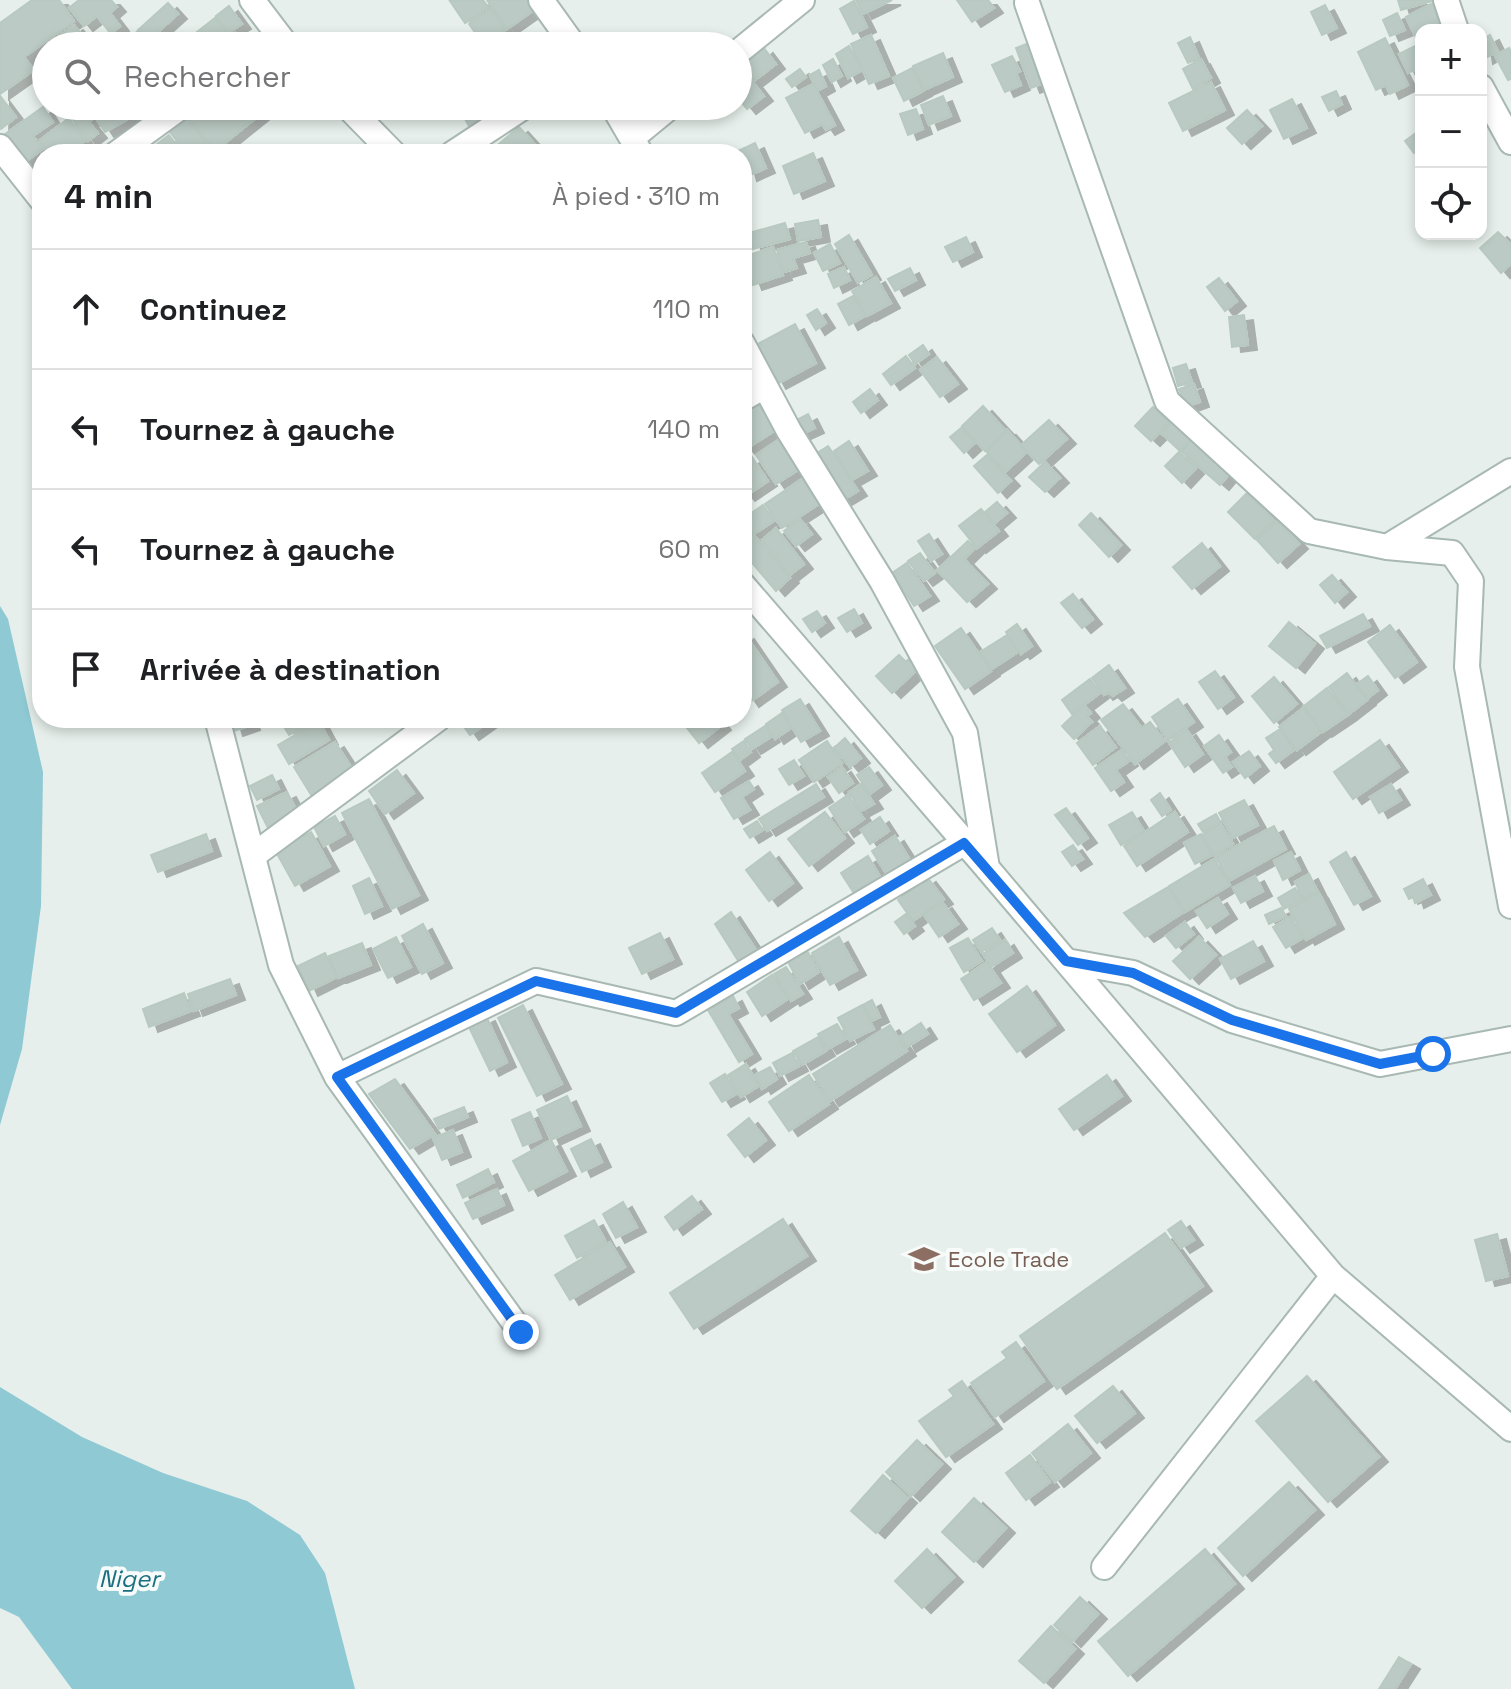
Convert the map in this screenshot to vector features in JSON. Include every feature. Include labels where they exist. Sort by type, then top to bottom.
[{"type":"street","points":[[252,0],[271,32]]},
{"type":"street","points":[[541,0],[564,32]]},
{"type":"street","points":[[752,41],[802,0]]},
{"type":"street","points":[[1446,0],[1454,24]]},
{"type":"street","points":[[1033,1],[1167,401],[1309,531],[1387,547],[1452,553],[1471,581],[1467,667],[1511,906]]},
{"type":"street","points":[[1486,96],[1511,142]]},
{"type":"street","points":[[130,144],[163,120]]},
{"type":"street","points":[[361,120],[384,144]]},
{"type":"street","points":[[467,144],[504,120]]},
{"type":"street","points":[[621,120],[636,144]]},
{"type":"street","points":[[639,144],[659,120]]},
{"type":"street","points":[[0,147],[32,187]]},
{"type":"street","points":[[752,362],[789,431],[882,581],[965,733],[987,868]]},
{"type":"street","points":[[752,393],[765,386]]},
{"type":"street","points":[[1387,547],[1511,471]]},
{"type":"street","points":[[752,596],[1333,1276],[1511,1429]]},
{"type":"street","points":[[220,728],[281,965],[337,1077],[521,1332]]},
{"type":"street","points":[[254,855],[425,728]]},
{"type":"street","points":[[337,1077],[536,981],[676,1013],[964,843]]},
{"type":"street","points":[[1066,961],[1133,973],[1232,1020],[1380,1064],[1511,1039]]},
{"type":"street","points":[[1104,1567],[1333,1276]]},
{"type":"water","points":[[0,606],[8,619],[43,772],[41,906],[22,1049],[0,1125]]},
{"type":"water","name":"Niger","points":[[0,1387],[82,1437],[163,1473],[247,1501],[300,1535],[325,1573],[355,1689],[72,1689],[19,1617],[0,1608]]},
{"type":"building","points":[[32,0],[59,0],[74,21],[59,32],[32,32],[32,51],[24,57],[32,71],[0,94],[0,23]]},
{"type":"building","points":[[79,0],[111,0],[117,7],[110,13],[120,26],[109,32],[97,16],[84,26],[69,8]]},
{"type":"building","points":[[483,0],[488,7],[465,23],[450,1]]},
{"type":"building","points":[[487,0],[532,0],[537,8],[507,29]]},
{"type":"building","points":[[856,0],[892,0],[863,14]]},
{"type":"building","points":[[957,0],[988,0],[994,8],[972,22]]},
{"type":"building","points":[[1398,0],[1432,0],[1432,1],[1401,10]]},
{"type":"building","points":[[854,1],[867,27],[853,34],[840,9]]},
{"type":"building","points":[[168,3],[178,14],[158,32],[138,30]]},
{"type":"building","points":[[1433,3],[1443,24],[1415,24],[1415,36],[1406,17]]},
{"type":"building","points":[[1325,5],[1337,28],[1322,35],[1311,12]]},
{"type":"building","points":[[229,6],[242,24],[227,32],[216,16]]},
{"type":"building","points":[[491,9],[505,30],[475,32],[469,24]]},
{"type":"building","points":[[1397,13],[1405,30],[1390,36],[1383,20]]},
{"type":"building","points":[[215,18],[226,32],[197,32]]},
{"type":"building","points":[[74,25],[80,32],[64,32]]},
{"type":"building","points":[[871,35],[889,76],[869,84],[851,44]]},
{"type":"building","points":[[1490,35],[1498,51],[1487,57],[1487,37]]},
{"type":"building","points":[[1190,37],[1199,58],[1188,63],[1178,43]]},
{"type":"building","points":[[1385,38],[1408,85],[1390,94],[1386,85],[1376,90],[1358,52]]},
{"type":"building","points":[[1029,43],[1044,83],[1031,88],[1016,48]]},
{"type":"building","points":[[849,46],[862,70],[848,78],[836,54]]},
{"type":"building","points":[[1415,46],[1415,70],[1408,73],[1399,54]]},
{"type":"building","points":[[764,48],[776,64],[754,81],[752,58]]},
{"type":"building","points":[[1509,48],[1511,79],[1508,80],[1495,56]]},
{"type":"building","points":[[943,53],[953,77],[924,90],[913,66]]},
{"type":"building","points":[[1012,56],[1020,71],[1016,73],[1021,85],[1005,92],[992,65]]},
{"type":"building","points":[[833,59],[842,76],[832,82],[823,65]]},
{"type":"building","points":[[1201,59],[1211,78],[1193,89],[1183,69]]},
{"type":"building","points":[[912,68],[923,91],[904,101],[893,78]]},
{"type":"building","points":[[800,69],[806,77],[792,87],[786,79]]},
{"type":"building","points":[[819,70],[826,86],[817,91],[810,75]]},
{"type":"building","points":[[752,81],[764,96],[752,105]]},
{"type":"building","points":[[1211,82],[1225,110],[1183,131],[1169,103]]},
{"type":"building","points":[[813,84],[835,125],[826,130],[822,124],[805,133],[786,98]]},
{"type":"building","points":[[1336,91],[1342,104],[1329,111],[1322,97]]},
{"type":"building","points":[[943,96],[951,116],[929,125],[921,105]]},
{"type":"building","points":[[1,97],[16,117],[1,129],[0,128]]},
{"type":"building","points":[[1292,99],[1307,128],[1284,139],[1270,110]]},
{"type":"building","points":[[916,109],[923,129],[908,135],[900,114]]},
{"type":"building","points":[[1247,110],[1262,126],[1242,144],[1227,128]]},
{"type":"building","points":[[32,115],[32,120],[53,122],[33,136],[39,144],[32,144],[32,157],[25,162],[4,135]]},
{"type":"building","points":[[70,120],[85,141],[81,144],[43,144],[40,140]]},
{"type":"building","points":[[73,120],[92,120],[89,122],[98,133],[88,141]]},
{"type":"building","points":[[97,120],[126,120],[105,132]]},
{"type":"building","points":[[188,120],[207,144],[179,144],[170,132]]},
{"type":"building","points":[[190,120],[254,120],[224,144],[209,144]]},
{"type":"building","points":[[466,120],[479,120],[469,126]]},
{"type":"building","points":[[519,127],[535,144],[499,144]]},
{"type":"building","points":[[1415,134],[1415,152],[1414,153],[1405,141]]},
{"type":"building","points":[[169,135],[176,144],[157,144]]},
{"type":"building","points":[[755,143],[766,168],[752,174],[752,144]]},
{"type":"building","points":[[813,153],[825,181],[794,194],[783,166]]},
{"type":"building","points":[[818,220],[821,237],[798,241],[795,224]]},
{"type":"building","points":[[785,223],[790,239],[753,249],[752,232]]},
{"type":"building","points":[[1498,232],[1511,245],[1511,264],[1501,273],[1480,248]]},
{"type":"building","points":[[849,235],[872,275],[858,283],[835,244]]},
{"type":"building","points":[[966,237],[973,252],[953,262],[945,247]]},
{"type":"building","points":[[806,242],[810,253],[793,258],[797,268],[784,272],[777,250]]},
{"type":"building","points":[[830,244],[840,263],[823,271],[814,253]]},
{"type":"building","points":[[773,247],[783,275],[753,285],[752,254]]},
{"type":"building","points":[[844,267],[850,280],[834,288],[828,274]]},
{"type":"building","points":[[910,268],[916,280],[895,291],[888,279]]},
{"type":"building","points":[[876,277],[891,303],[867,316],[852,291]]},
{"type":"building","points":[[1219,278],[1237,301],[1225,311],[1207,287]]},
{"type":"building","points":[[853,296],[865,316],[849,325],[838,304]]},
{"type":"building","points":[[817,309],[826,323],[816,330],[807,315]]},
{"type":"building","points":[[1244,315],[1248,345],[1232,347],[1229,317]]},
{"type":"building","points":[[795,324],[816,363],[777,384],[756,345]]},
{"type":"building","points":[[923,345],[929,354],[915,364],[909,355]]},
{"type":"building","points":[[906,356],[915,368],[891,385],[883,374]]},
{"type":"building","points":[[937,357],[958,384],[940,397],[920,370]]},
{"type":"building","points":[[1186,364],[1192,382],[1178,386],[1173,368]]},
{"type":"building","points":[[1194,384],[1200,402],[1186,407],[1179,389]]},
{"type":"building","points":[[870,389],[878,400],[861,413],[853,402]]},
{"type":"building","points":[[760,399],[779,428],[752,445],[752,404]]},
{"type":"building","points":[[983,406],[1006,431],[985,451],[962,426]]},
{"type":"building","points":[[1153,407],[1169,423],[1151,441],[1135,426]]},
{"type":"building","points":[[808,414],[815,428],[802,434],[795,421]]},
{"type":"building","points":[[1049,420],[1067,439],[1039,464],[1021,445]]},
{"type":"building","points":[[1173,421],[1192,439],[1180,451],[1161,433]]},
{"type":"building","points":[[961,428],[975,443],[964,453],[950,437]]},
{"type":"building","points":[[1007,430],[1027,452],[1005,472],[986,451]]},
{"type":"building","points":[[783,437],[803,467],[776,484],[756,455]]},
{"type":"building","points":[[1193,439],[1231,472],[1220,485],[1182,452]]},
{"type":"building","points":[[849,441],[868,471],[852,480],[834,451]]},
{"type":"building","points":[[828,446],[858,491],[843,500],[814,455]]},
{"type":"building","points":[[1179,452],[1196,468],[1182,483],[1165,466]]},
{"type":"building","points":[[987,455],[1011,481],[998,493],[974,466]]},
{"type":"building","points":[[752,457],[768,481],[752,492]]},
{"type":"building","points":[[1045,462],[1060,478],[1045,492],[1029,477]]},
{"type":"building","points":[[802,479],[819,504],[782,528],[765,504]]},
{"type":"building","points":[[1247,493],[1274,521],[1255,539],[1228,512]]},
{"type":"building","points":[[997,502],[1007,513],[995,523],[985,512]]},
{"type":"building","points":[[763,505],[774,521],[754,534],[752,513]]},
{"type":"building","points":[[981,509],[999,531],[977,548],[959,526]]},
{"type":"building","points":[[1091,513],[1121,545],[1109,557],[1079,525]]},
{"type":"building","points":[[800,519],[812,534],[796,546],[784,531]]},
{"type":"building","points":[[1277,521],[1299,544],[1278,563],[1257,540]]},
{"type":"building","points":[[776,528],[804,564],[790,575],[762,540]]},
{"type":"building","points":[[752,533],[790,578],[776,591],[752,563]]},
{"type":"building","points":[[929,534],[942,554],[931,561],[918,541]]},
{"type":"building","points":[[968,541],[975,548],[964,559],[988,584],[967,602],[937,570]]},
{"type":"building","points":[[1202,543],[1220,566],[1192,589],[1173,567]]},
{"type":"building","points":[[920,553],[935,573],[924,581],[908,561]]},
{"type":"building","points":[[907,563],[930,596],[914,606],[892,573]]},
{"type":"building","points":[[1332,575],[1347,592],[1335,603],[1320,585]]},
{"type":"building","points":[[1073,594],[1093,619],[1082,628],[1061,603]]},
{"type":"building","points":[[854,609],[862,623],[847,632],[838,618]]},
{"type":"building","points":[[817,611],[825,623],[812,632],[803,619]]},
{"type":"building","points":[[1363,614],[1370,626],[1327,648],[1320,636]]},
{"type":"building","points":[[1289,622],[1315,644],[1296,668],[1269,646]]},
{"type":"building","points":[[1017,624],[1032,646],[1021,654],[1006,632]]},
{"type":"building","points":[[1390,625],[1417,662],[1395,678],[1368,642]]},
{"type":"building","points":[[961,628],[991,671],[965,689],[935,646]]},
{"type":"building","points":[[1007,635],[1018,652],[992,669],[980,652]]},
{"type":"building","points":[[752,644],[778,682],[752,701]]},
{"type":"building","points":[[899,655],[906,662],[911,657],[920,667],[892,693],[876,676]]},
{"type":"building","points":[[1109,665],[1125,688],[1113,696],[1109,692],[1104,695],[1092,678]]},
{"type":"building","points":[[1215,671],[1234,697],[1218,709],[1199,682]]},
{"type":"building","points":[[1347,673],[1367,700],[1349,714],[1329,687]]},
{"type":"building","points":[[1368,676],[1378,690],[1368,698],[1357,684]]},
{"type":"building","points":[[1274,677],[1297,704],[1274,723],[1252,696]]},
{"type":"building","points":[[1090,679],[1100,693],[1072,714],[1062,700]]},
{"type":"building","points":[[1327,688],[1348,715],[1323,732],[1304,706]]},
{"type":"building","points":[[800,699],[820,731],[801,742],[782,710]]},
{"type":"building","points":[[1178,699],[1194,722],[1168,740],[1152,717]]},
{"type":"building","points":[[1123,704],[1142,728],[1150,722],[1165,741],[1135,764],[1101,720]]},
{"type":"building","points":[[1084,705],[1091,713],[1087,716],[1092,722],[1074,739],[1062,726]]},
{"type":"building","points":[[1303,708],[1321,732],[1297,750],[1279,727]]},
{"type":"building","points":[[782,713],[791,728],[775,739],[766,724]]},
{"type":"building","points":[[765,726],[771,737],[752,749],[745,739]]},
{"type":"building","points":[[1100,726],[1116,747],[1093,765],[1077,743]]},
{"type":"building","points":[[285,728],[302,728],[289,735]]},
{"type":"building","points":[[307,728],[323,728],[329,740],[289,764],[278,745]]},
{"type":"building","points":[[465,728],[480,728],[470,735]]},
{"type":"building","points":[[687,728],[718,728],[699,743]]},
{"type":"building","points":[[1280,729],[1294,750],[1276,763],[1269,754],[1274,750],[1266,738]]},
{"type":"building","points":[[1187,730],[1203,754],[1185,767],[1169,743]]},
{"type":"building","points":[[1219,735],[1231,752],[1225,757],[1232,767],[1223,773],[1204,746]]},
{"type":"building","points":[[845,738],[861,758],[850,767],[834,748]]},
{"type":"building","points":[[1380,740],[1399,767],[1353,799],[1334,772]]},
{"type":"building","points":[[744,741],[751,752],[740,760],[732,749]]},
{"type":"building","points":[[827,741],[842,763],[814,782],[799,760]]},
{"type":"building","points":[[335,742],[355,773],[313,798],[294,767]]},
{"type":"building","points":[[1122,750],[1129,761],[1116,770],[1124,782],[1111,791],[1095,768]]},
{"type":"building","points":[[1249,751],[1260,766],[1245,778],[1233,762]]},
{"type":"building","points":[[732,752],[745,771],[715,792],[702,773]]},
{"type":"building","points":[[794,760],[804,776],[789,785],[779,769]]},
{"type":"building","points":[[842,767],[853,783],[839,793],[828,777]]},
{"type":"building","points":[[869,767],[882,785],[870,794],[857,775]]},
{"type":"building","points":[[397,770],[414,793],[385,814],[369,791]]},
{"type":"building","points":[[272,775],[279,789],[257,800],[250,786]]},
{"type":"building","points":[[749,781],[754,789],[742,797],[750,810],[734,819],[721,798]]},
{"type":"building","points":[[816,784],[824,797],[767,831],[759,819]]},
{"type":"building","points":[[861,784],[874,804],[861,811],[849,792]]},
{"type":"building","points":[[1391,784],[1401,800],[1379,813],[1370,797]]},
{"type":"building","points":[[287,792],[298,813],[268,828],[257,806]]},
{"type":"building","points":[[1160,793],[1171,810],[1162,816],[1151,800]]},
{"type":"building","points":[[848,795],[864,819],[845,832],[829,808]]},
{"type":"building","points":[[369,799],[419,895],[392,909],[342,813]]},
{"type":"building","points":[[1244,800],[1258,825],[1233,838],[1219,813]]},
{"type":"building","points":[[1066,808],[1088,838],[1078,845],[1055,815]]},
{"type":"building","points":[[825,812],[845,838],[809,866],[788,839]]},
{"type":"building","points":[[1132,812],[1144,831],[1121,845],[1109,825]]},
{"type":"building","points":[[1175,812],[1188,832],[1137,866],[1124,846]]},
{"type":"building","points":[[1216,814],[1221,823],[1203,832],[1198,824]]},
{"type":"building","points":[[335,816],[345,834],[324,846],[314,827]]},
{"type":"building","points":[[880,817],[889,831],[870,844],[861,830]]},
{"type":"building","points":[[757,821],[763,830],[750,838],[744,829]]},
{"type":"building","points":[[1221,824],[1233,844],[1214,855],[1202,835]]},
{"type":"building","points":[[1274,826],[1286,849],[1229,881],[1216,857]]},
{"type":"building","points":[[311,832],[330,866],[295,886],[276,852]]},
{"type":"building","points":[[206,834],[212,851],[158,872],[151,855]]},
{"type":"building","points":[[1201,834],[1212,855],[1195,864],[1184,843]]},
{"type":"building","points":[[895,836],[912,863],[889,878],[872,851]]},
{"type":"building","points":[[1073,845],[1083,859],[1072,866],[1062,852]]},
{"type":"building","points":[[770,852],[793,883],[769,901],[746,870]]},
{"type":"building","points":[[1291,852],[1300,870],[1283,880],[1274,861]]},
{"type":"building","points":[[1346,852],[1371,896],[1354,905],[1330,862]]},
{"type":"building","points":[[868,856],[883,882],[857,898],[841,873]]},
{"type":"building","points":[[1214,859],[1230,885],[1185,912],[1169,886]]},
{"type":"building","points":[[1309,874],[1318,892],[1303,899],[1295,882]]},
{"type":"building","points":[[1255,876],[1263,891],[1241,903],[1233,888]]},
{"type":"building","points":[[927,877],[944,899],[913,921],[898,900]]},
{"type":"building","points":[[369,878],[382,906],[365,914],[353,886]]},
{"type":"building","points":[[1423,879],[1431,895],[1415,903],[1404,889]]},
{"type":"building","points":[[1168,887],[1184,912],[1145,937],[1124,913]]},
{"type":"building","points":[[1295,888],[1302,899],[1284,909],[1278,898]]},
{"type":"building","points":[[1319,893],[1335,924],[1306,940],[1289,909]]},
{"type":"building","points":[[1218,898],[1228,914],[1207,928],[1196,911]]},
{"type":"building","points":[[943,903],[958,924],[939,937],[924,915]]},
{"type":"building","points":[[1281,908],[1286,916],[1269,924],[1265,915]]},
{"type":"building","points":[[731,912],[760,956],[742,967],[715,924]]},
{"type":"building","points":[[906,914],[915,926],[904,934],[895,922]]},
{"type":"building","points":[[1290,917],[1303,938],[1286,948],[1273,927]]},
{"type":"building","points":[[1185,922],[1194,934],[1176,948],[1166,936]]},
{"type":"building","points":[[423,924],[443,963],[422,974],[402,936]]},
{"type":"building","points":[[992,928],[1000,940],[981,952],[973,940]]},
{"type":"building","points":[[660,933],[673,959],[642,974],[629,948]]},
{"type":"building","points":[[396,937],[411,967],[388,978],[373,949]]},
{"type":"building","points":[[839,937],[857,970],[830,985],[812,953]]},
{"type":"building","points":[[1199,937],[1216,955],[1190,979],[1173,961]]},
{"type":"building","points":[[968,938],[982,961],[964,972],[950,948]]},
{"type":"building","points":[[1005,940],[1013,953],[991,967],[983,954]]},
{"type":"building","points":[[1253,941],[1264,961],[1231,979],[1220,959]]},
{"type":"building","points":[[362,943],[371,965],[338,978],[329,956]]},
{"type":"building","points":[[806,949],[819,972],[800,984],[787,960]]},
{"type":"building","points":[[325,953],[337,977],[309,991],[298,966]]},
{"type":"building","points":[[987,962],[1001,983],[974,1000],[961,979]]},
{"type":"building","points":[[786,967],[803,994],[791,1001],[774,974]]},
{"type":"building","points":[[772,975],[788,999],[762,1016],[747,992]]},
{"type":"building","points":[[230,979],[236,995],[194,1011],[188,994]]},
{"type":"building","points":[[1027,986],[1055,1025],[1017,1052],[989,1014]]},
{"type":"building","points":[[184,993],[191,1011],[149,1027],[143,1009]]},
{"type":"building","points":[[733,996],[739,1008],[728,1014],[752,1054],[739,1062],[708,1010]]},
{"type":"building","points":[[872,1000],[880,1017],[872,1021],[863,1005]]},
{"type":"building","points":[[523,1005],[562,1084],[537,1096],[498,1018]]},
{"type":"building","points":[[862,1005],[874,1029],[850,1041],[838,1018]]},
{"type":"building","points":[[486,1016],[507,1062],[490,1071],[468,1025]]},
{"type":"building","points":[[921,1023],[928,1034],[907,1047],[901,1036]]},
{"type":"building","points":[[837,1024],[846,1039],[828,1049],[818,1034]]},
{"type":"building","points":[[890,1025],[907,1051],[830,1101],[813,1074]]},
{"type":"building","points":[[818,1037],[826,1051],[802,1065],[793,1051]]},
{"type":"building","points":[[792,1053],[799,1066],[780,1076],[773,1063]]},
{"type":"building","points":[[746,1064],[759,1086],[741,1097],[728,1075]]},
{"type":"building","points":[[770,1067],[777,1079],[762,1089],[755,1075]]},
{"type":"building","points":[[725,1074],[736,1094],[722,1102],[710,1083]]},
{"type":"building","points":[[809,1075],[829,1104],[789,1131],[769,1102]]},
{"type":"building","points":[[1107,1075],[1122,1096],[1074,1130],[1059,1109]]},
{"type":"building","points":[[395,1079],[435,1134],[410,1149],[369,1094]]},
{"type":"building","points":[[567,1096],[581,1126],[551,1140],[537,1110]]},
{"type":"building","points":[[464,1107],[468,1117],[439,1129],[434,1119]]},
{"type":"building","points":[[530,1112],[541,1138],[523,1146],[512,1120]]},
{"type":"building","points":[[749,1118],[766,1140],[745,1157],[728,1135]]},
{"type":"building","points":[[453,1130],[462,1152],[442,1160],[433,1138]]},
{"type":"building","points":[[591,1139],[602,1162],[582,1172],[571,1149]]},
{"type":"building","points":[[551,1140],[567,1171],[529,1191],[513,1161]]},
{"type":"building","points":[[488,1169],[494,1182],[463,1198],[457,1185]]},
{"type":"building","points":[[497,1189],[504,1205],[473,1219],[465,1203]]},
{"type":"building","points":[[692,1196],[702,1209],[674,1230],[665,1217]]},
{"type":"building","points":[[623,1202],[637,1227],[616,1238],[603,1214]]},
{"type":"building","points":[[783,1219],[807,1256],[694,1329],[670,1293]]},
{"type":"building","points":[[594,1220],[606,1242],[577,1258],[565,1236]]},
{"type":"building","points":[[1181,1221],[1194,1240],[1181,1248],[1168,1230]]},
{"type":"building","points":[[1165,1233],[1203,1286],[1057,1389],[1020,1336]]},
{"type":"building","points":[[1497,1234],[1508,1276],[1486,1281],[1475,1240]]},
{"type":"building","points":[[610,1242],[625,1267],[570,1300],[555,1275]]},
{"type":"building","points":[[1016,1342],[1044,1381],[995,1417],[971,1383],[1007,1358],[1002,1352]]},
{"type":"building","points":[[1307,1376],[1379,1457],[1328,1502],[1256,1421]]},
{"type":"building","points":[[962,1381],[993,1424],[946,1457],[919,1421],[954,1396],[949,1390]]},
{"type":"building","points":[[1113,1386],[1135,1413],[1097,1443],[1075,1416]]},
{"type":"building","points":[[1068,1424],[1091,1453],[1055,1482],[1032,1453]]},
{"type":"building","points":[[917,1440],[942,1464],[911,1496],[886,1472]]},
{"type":"building","points":[[1030,1455],[1050,1482],[1026,1500],[1006,1473]]},
{"type":"building","points":[[883,1475],[908,1498],[876,1533],[851,1511]]},
{"type":"building","points":[[1289,1482],[1315,1510],[1243,1576],[1218,1548]]},
{"type":"building","points":[[974,1498],[1006,1528],[974,1562],[942,1532]]},
{"type":"building","points":[[927,1549],[954,1577],[922,1608],[895,1581]]},
{"type":"building","points":[[1205,1549],[1235,1584],[1128,1676],[1098,1641]]},
{"type":"building","points":[[1080,1597],[1098,1614],[1072,1642],[1054,1625]]},
{"type":"building","points":[[1051,1626],[1075,1649],[1044,1683],[1019,1661]]},
{"type":"building","points":[[1399,1657],[1411,1664],[1395,1689],[1379,1689]]},
{"type":"place","name":"Ecole Trade","points":[[924,1259]]},
{"type":"route","points":[[521,1332],[337,1077],[536,981],[676,1013],[964,843],[1066,961],[1133,973],[1232,1020],[1380,1064],[1433,1054]]}]
